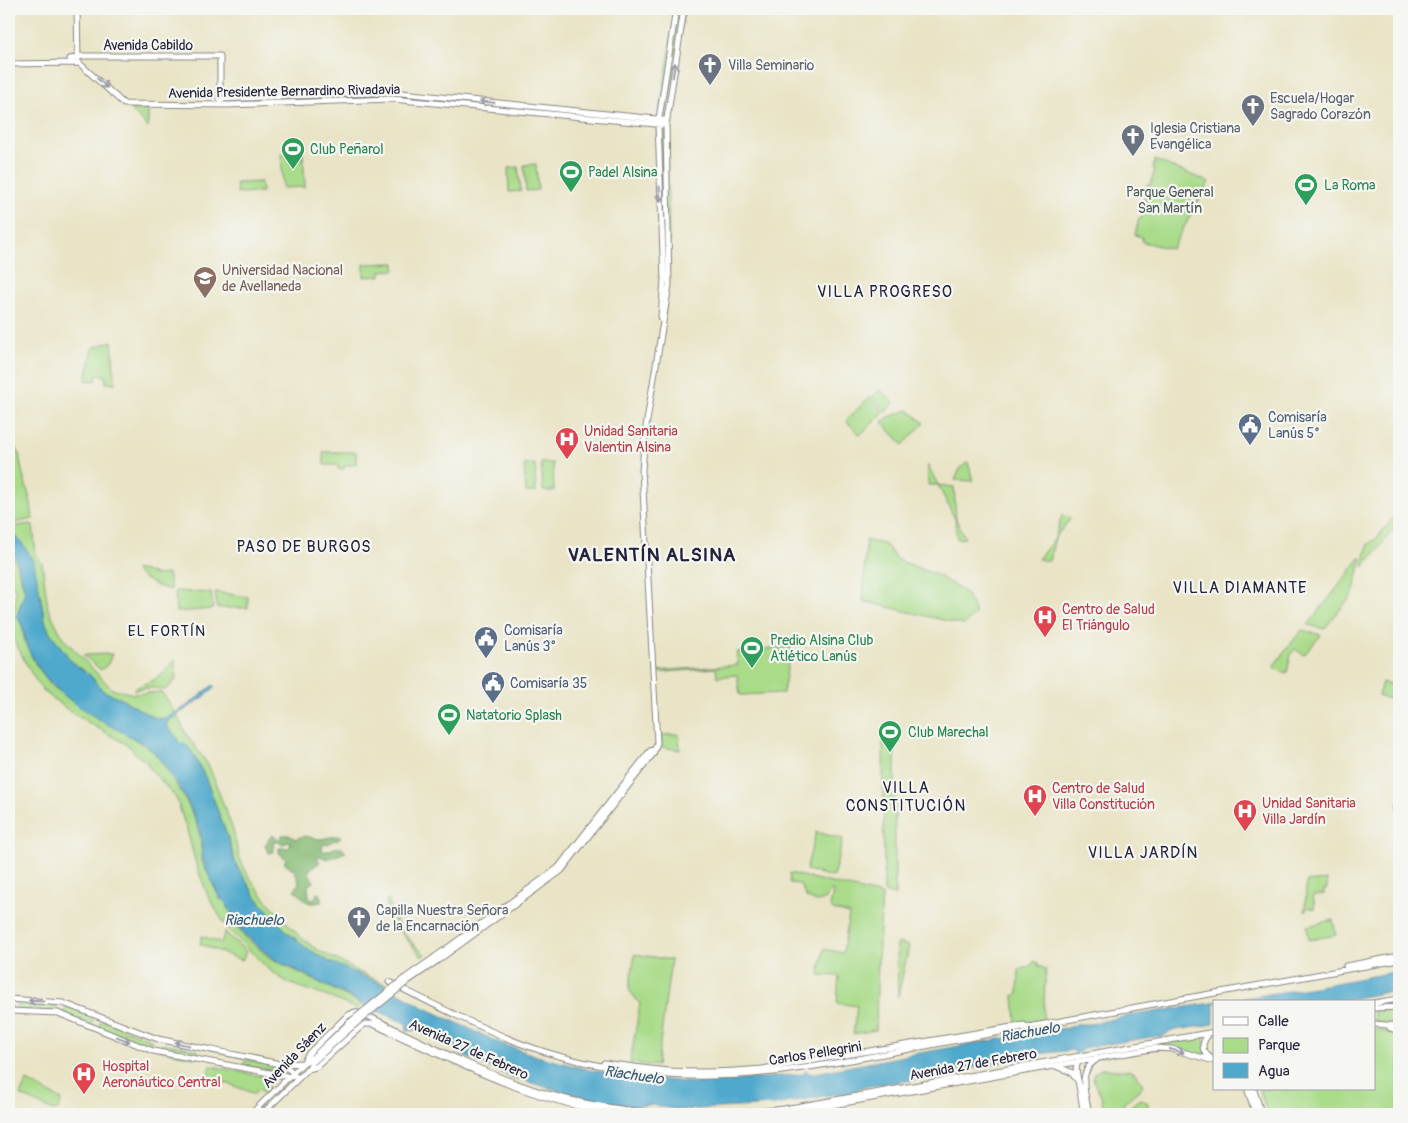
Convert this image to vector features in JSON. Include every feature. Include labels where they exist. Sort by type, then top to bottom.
[{"type":"highway","points":[[1248,1090],[1256,1114]]},
{"type":"highway","points":[[1252,1090],[1261,1114]]},
{"type":"main road","points":[[9,62],[78,61],[77,9]]},
{"type":"main road","points":[[436,959],[468,939],[563,869],[648,760],[654,749],[657,737],[642,471],[645,434],[662,320],[664,280],[659,122],[676,9]]},
{"type":"main road","points":[[662,320],[665,316],[670,281],[666,123],[684,9]]},
{"type":"main road","name":"Avenida Cabildo","points":[[78,61],[83,56],[220,56],[220,102]]},
{"type":"main road","name":"Avenida Presidente Bernardino Rivadavia","points":[[78,61],[124,104],[392,99],[666,123]]},
{"type":"main road","points":[[10,999],[63,1003],[158,1039],[280,1064],[303,1063],[312,1058],[352,1024],[471,932],[558,868],[654,749]]},
{"type":"main road","points":[[1397,811],[1399,796]]},
{"type":"main road","points":[[468,939],[475,940]]},
{"type":"main road","name":"Carlos Pellegrini","points":[[389,982],[470,1022],[520,1043],[557,1055],[592,1063],[683,1072],[741,1071],[807,1062],[1014,1026],[1039,1025],[1322,974],[1334,968],[1399,958]]},
{"type":"main road","points":[[10,999],[15,1005],[10,1011]]},
{"type":"main road","points":[[1376,1003],[1399,999]]},
{"type":"main road","points":[[1376,1008],[1399,1007]]},
{"type":"main road","points":[[10,1011],[58,1013],[153,1051],[291,1075]]},
{"type":"main road","points":[[354,1012],[364,1019],[364,1024]]},
{"type":"main road","name":"Avenida Sáenz","points":[[251,1114],[303,1063],[309,1053],[347,1016],[354,1012]]},
{"type":"main road","name":"Avenida 27 de Febrero","points":[[354,1012],[372,1018],[482,1070],[540,1092],[600,1106],[667,1114]]},
{"type":"main road","points":[[308,1070],[312,1063],[352,1024]]},
{"type":"main road","name":"Avenida Sáenz","points":[[262,1114],[308,1070],[316,1066],[364,1024]]},
{"type":"main road","name":"Avenida 27 de Febrero","points":[[364,1024],[373,1024],[507,1085],[574,1105],[620,1114]]},
{"type":"main road","points":[[1376,1024],[1399,1026]]},
{"type":"main road","points":[[1376,1024],[1399,1030]]},
{"type":"main road","points":[[1212,1033],[1204,1040],[1202,1049],[1206,1055],[1213,1059]]},
{"type":"main road","name":"Avenida 27 de Febrero","points":[[833,1103],[833,1098],[846,1098],[1212,1033]]},
{"type":"main road","name":"Avenida 27 de Febrero","points":[[781,1114],[833,1103],[1164,1048],[1213,1060]]},
{"type":"main road","points":[[1084,1056],[1077,1062],[1076,1069],[1084,1114]]},
{"type":"main road","points":[[1089,1114],[1083,1078],[1087,1068],[1097,1059]]},
{"type":"main road","points":[[280,1064],[298,1079]]},
{"type":"main road","points":[[1053,1066],[1071,1072],[1079,1084]]},
{"type":"main road","name":"Avenida 27 de Febrero","points":[[735,1114],[833,1103]]},
{"type":"main road","points":[[716,1114],[725,1114]]},
{"type":"green space","points":[[676,9],[684,9],[666,120],[659,119]]},
{"type":"green space","points":[[148,109],[148,128],[131,110]]},
{"type":"green space","points":[[658,125],[666,125],[669,245],[665,316]]},
{"type":"green space","name":"Club Peñarol","points":[[303,153],[305,187],[283,188],[281,154]]},
{"type":"green space","name":"Parque General San Martín","points":[[1155,160],[1209,182],[1172,249],[1142,242],[1142,237],[1135,235],[1139,218],[1141,219],[1145,206],[1143,204],[1148,184],[1151,184],[1155,170],[1153,169]]},
{"type":"green space","points":[[536,164],[538,190],[526,191],[524,165]]},
{"type":"green space","points":[[518,167],[521,191],[509,192],[508,168]]},
{"type":"green space","points":[[261,182],[262,192],[237,193],[236,183]]},
{"type":"green space","points":[[395,263],[395,270],[381,271],[381,276],[364,277],[364,264]]},
{"type":"green space","points":[[112,341],[115,383],[106,383],[105,375],[97,375],[96,381],[86,380],[93,348]]},
{"type":"green space","points":[[880,389],[894,403],[886,411],[872,397]]},
{"type":"green space","points":[[869,397],[884,412],[860,435],[846,421]]},
{"type":"green space","points":[[908,410],[924,423],[903,445],[882,422],[889,417]]},
{"type":"green space","points":[[9,439],[19,453],[33,519],[9,524]]},
{"type":"green space","points":[[323,452],[356,452],[356,464],[344,466],[344,469],[338,469],[338,465],[324,465]]},
{"type":"green space","points":[[968,462],[973,481],[955,480],[960,469]]},
{"type":"green space","points":[[541,463],[553,463],[554,491],[543,491]]},
{"type":"green space","points":[[535,464],[536,492],[526,492],[524,465]]},
{"type":"green space","points":[[928,465],[938,485],[928,485]]},
{"type":"green space","points":[[938,485],[954,487],[956,519],[965,538],[957,539],[955,519]]},
{"type":"green space","points":[[1399,511],[1399,522],[1364,567],[1368,544],[1376,539]]},
{"type":"green space","points":[[1062,515],[1071,518],[1055,538]]},
{"type":"green space","points":[[33,525],[36,554],[42,563],[48,608],[63,638],[112,689],[134,694],[161,692],[175,713],[159,719],[151,716],[122,699],[103,691],[91,676],[72,662],[49,631],[45,621],[34,563],[21,542],[9,533],[9,527]]},
{"type":"green space","points":[[1055,538],[1049,561],[1038,559]]},
{"type":"green space","points":[[866,540],[886,545],[896,559],[939,576],[966,593],[976,613],[964,625],[863,601]]},
{"type":"green space","points":[[13,555],[25,592],[17,615],[22,626],[25,643],[36,665],[53,687],[153,751],[185,799],[196,822],[200,837],[202,862],[220,899],[224,900],[242,934],[270,958],[362,1005],[357,1009],[291,984],[279,977],[268,969],[226,927],[208,896],[176,798],[148,766],[147,762],[129,746],[72,713],[40,687],[11,634],[16,593],[9,575],[9,572],[12,571],[9,563],[12,561]]},
{"type":"green space","points":[[1360,558],[1362,558],[1353,594],[1324,629],[1308,625]]},
{"type":"green space","points":[[134,570],[142,570],[155,575],[168,574],[171,590],[151,583]]},
{"type":"green space","points":[[175,591],[211,593],[213,609],[176,612]]},
{"type":"green space","points":[[215,592],[248,597],[248,608],[217,608]]},
{"type":"green space","points":[[1302,630],[1321,635],[1304,655],[1295,649],[1291,654],[1287,673],[1275,669],[1274,665]]},
{"type":"green space","name":"Predio Alsina Club Atlético Lanús","points":[[791,646],[783,693],[740,695],[737,675],[717,677],[716,668],[656,673],[656,671],[738,665],[737,652]]},
{"type":"green space","points":[[112,654],[108,664],[101,670],[83,655]]},
{"type":"green space","points":[[175,660],[176,680],[168,688],[164,690],[150,688],[133,690],[159,677]]},
{"type":"green space","points":[[1382,682],[1394,685],[1390,699],[1378,696]]},
{"type":"green space","points":[[177,715],[186,734],[209,766],[233,830],[239,857],[248,875],[263,896],[300,937],[316,949],[388,986],[362,977],[328,961],[305,947],[277,923],[256,897],[236,865],[206,779],[191,750],[186,745],[179,743],[172,731],[167,727],[167,722]]},
{"type":"green space","points":[[679,734],[680,750],[662,747],[661,735]]},
{"type":"green space","points":[[895,741],[895,895],[884,892],[883,742]]},
{"type":"green space","points":[[816,832],[843,839],[833,877],[806,870]]},
{"type":"green space","points":[[272,835],[280,840],[282,835],[290,835],[295,839],[304,836],[320,839],[341,837],[337,841],[334,840],[328,844],[324,843],[322,849],[324,852],[335,848],[342,848],[346,852],[327,859],[320,856],[317,858],[320,862],[308,871],[314,882],[308,885],[309,898],[313,899],[317,893],[320,894],[322,902],[308,902],[294,890],[299,883],[297,876],[292,868],[284,863],[286,859],[279,853],[279,848],[289,848],[291,844],[289,841],[284,844],[275,841],[273,843],[274,852],[268,853],[265,845]]},
{"type":"green space","points":[[790,873],[882,895],[876,1030],[853,1034],[857,1006],[837,1003],[839,976],[819,975],[824,949],[843,953],[849,914],[833,910],[830,907],[833,891],[831,890],[826,899],[816,902],[806,897],[800,884],[789,883]]},
{"type":"green space","points":[[1327,880],[1327,889],[1324,890],[1324,894],[1313,896],[1315,909],[1308,907],[1305,912],[1306,882]]},
{"type":"green space","points":[[386,900],[389,900],[397,923],[402,930],[412,943],[425,954],[422,957],[388,916]]},
{"type":"green space","points":[[1333,920],[1336,935],[1309,940],[1307,926]]},
{"type":"green space","points":[[225,932],[246,951],[243,959],[241,960],[200,944],[202,936],[221,943]]},
{"type":"green space","points":[[897,943],[909,946],[898,997]]},
{"type":"green space","points":[[635,954],[671,960],[657,1066],[630,1063],[640,1004],[629,990]]},
{"type":"green space","points":[[1034,961],[1038,963],[1038,966],[1046,969],[1043,1020],[1016,1024],[1014,995],[1018,994],[1019,970],[1032,965]]},
{"type":"green space","points":[[18,1002],[55,1005],[57,1008],[55,1011],[19,1010],[16,1006]]},
{"type":"green space","points":[[68,1007],[92,1016],[93,1022],[91,1024],[65,1014],[65,1009]]},
{"type":"green space","points":[[1399,1009],[1399,1024],[1376,1021],[1376,1010]]},
{"type":"green space","points":[[101,1021],[150,1039],[152,1042],[149,1047],[100,1028]]},
{"type":"green space","points":[[1376,1029],[1399,1035],[1399,1114],[1268,1114],[1259,1090],[1376,1090]]},
{"type":"green space","points":[[1206,1036],[1204,1039],[1208,1058],[1170,1047],[1084,1059],[1103,1054]]},
{"type":"green space","points":[[163,1043],[197,1050],[200,1054],[197,1058],[159,1050],[159,1046]]},
{"type":"green space","points":[[246,1060],[276,1065],[289,1073],[245,1066],[243,1063]]},
{"type":"green space","points":[[211,1066],[271,1078],[273,1080],[268,1087],[269,1092],[266,1094],[258,1089],[255,1094],[208,1076]]},
{"type":"green space","points":[[1104,1068],[1131,1071],[1135,1073],[1143,1085],[1115,1114],[1107,1114],[1105,1112],[1101,1096],[1093,1079],[1094,1073]]},
{"type":"green space","points":[[27,1081],[62,1100],[58,1110],[53,1111],[20,1095]]},
{"type":"green space","points":[[1141,1099],[1148,1103],[1148,1114],[1119,1114]]},
{"type":"water","name":"Riachuelo","points":[[9,533],[21,542],[34,563],[45,621],[49,631],[72,662],[91,676],[103,691],[159,719],[168,717],[187,706],[213,685],[215,687],[208,694],[167,722],[167,727],[177,737],[179,743],[186,745],[191,750],[206,779],[236,865],[256,897],[287,932],[305,947],[328,961],[391,988],[425,1008],[500,1043],[537,1056],[589,1070],[694,1083],[804,1074],[806,1070],[810,1074],[925,1052],[1049,1032],[1077,1024],[1090,1024],[1128,1016],[1213,1003],[1213,1024],[1170,1031],[1163,1037],[1157,1036],[1083,1048],[1079,1053],[1075,1053],[1073,1050],[1038,1054],[1032,1060],[1029,1057],[1022,1062],[1015,1059],[913,1080],[859,1088],[857,1092],[842,1095],[840,1093],[774,1105],[680,1110],[651,1105],[630,1106],[574,1095],[511,1077],[462,1055],[451,1047],[416,1030],[408,1031],[406,1029],[407,1024],[365,1007],[364,1004],[272,958],[243,933],[224,900],[221,899],[206,868],[203,860],[201,836],[193,813],[179,786],[162,762],[145,744],[100,720],[71,701],[46,678],[34,660],[28,648],[21,622],[17,616],[25,591],[15,555],[9,552]]},
{"type":"water","points":[[1399,971],[1399,990],[1345,1000],[1231,1000]]},
{"type":"place","name":"Villa Seminario","points":[[710,86]]},
{"type":"place","name":"Escuela/Hogar Sagrado Corazón","points":[[1253,127]]},
{"type":"place","name":"Iglesia Cristiana Evangélica","points":[[1133,157]]},
{"type":"place","name":"Club Peñarol","points":[[293,170]]},
{"type":"place","name":"Padel Alsina","points":[[571,193]]},
{"type":"place","name":"La Roma","points":[[1306,206]]},
{"type":"place","name":"Universidad Nacional de Avellaneda","points":[[205,299]]},
{"type":"place","name":"Comisaría Lanús 5°","points":[[1250,446]]},
{"type":"place","name":"Unidad Sanitaria Valentin Alsina","points":[[567,460]]},
{"type":"place","name":"Centro de Salud El Triángulo","points":[[1045,638]]},
{"type":"place","name":"Comisaría Lanús 3°","points":[[486,659]]},
{"type":"place","name":"Predio Alsina Club Atlético Lanús","points":[[752,669]]},
{"type":"place","name":"Comisaría 35","points":[[493,704]]},
{"type":"place","name":"Natatorio Splash","points":[[449,736]]},
{"type":"place","name":"Club Marechal","points":[[890,753]]},
{"type":"place","name":"Centro de Salud Villa Constitución","points":[[1035,817]]},
{"type":"place","name":"Unidad Sanitaria Villa Jardín","points":[[1245,832]]},
{"type":"place","name":"Capilla Nuestra Señora de la Encarnación","points":[[359,939]]},
{"type":"place","name":"Hospital Aeronáutico Central","points":[[84,1095]]},
{"type":"district","name":"VILLA PROGRESO","points":[[885,291]]},
{"type":"district","name":"PASO DE BURGOS","points":[[304,546]]},
{"type":"district","name":"VALENTÍN ALSINA","points":[[652,554]]},
{"type":"district","name":"VILLA DIAMANTE","points":[[1240,587]]},
{"type":"district","name":"EL FORTÍN","points":[[167,631]]},
{"type":"district","name":"VILLA CONSTITUCIÓN","points":[[906,796]]},
{"type":"district","name":"VILLA JARDÍN","points":[[1143,852]]}]
